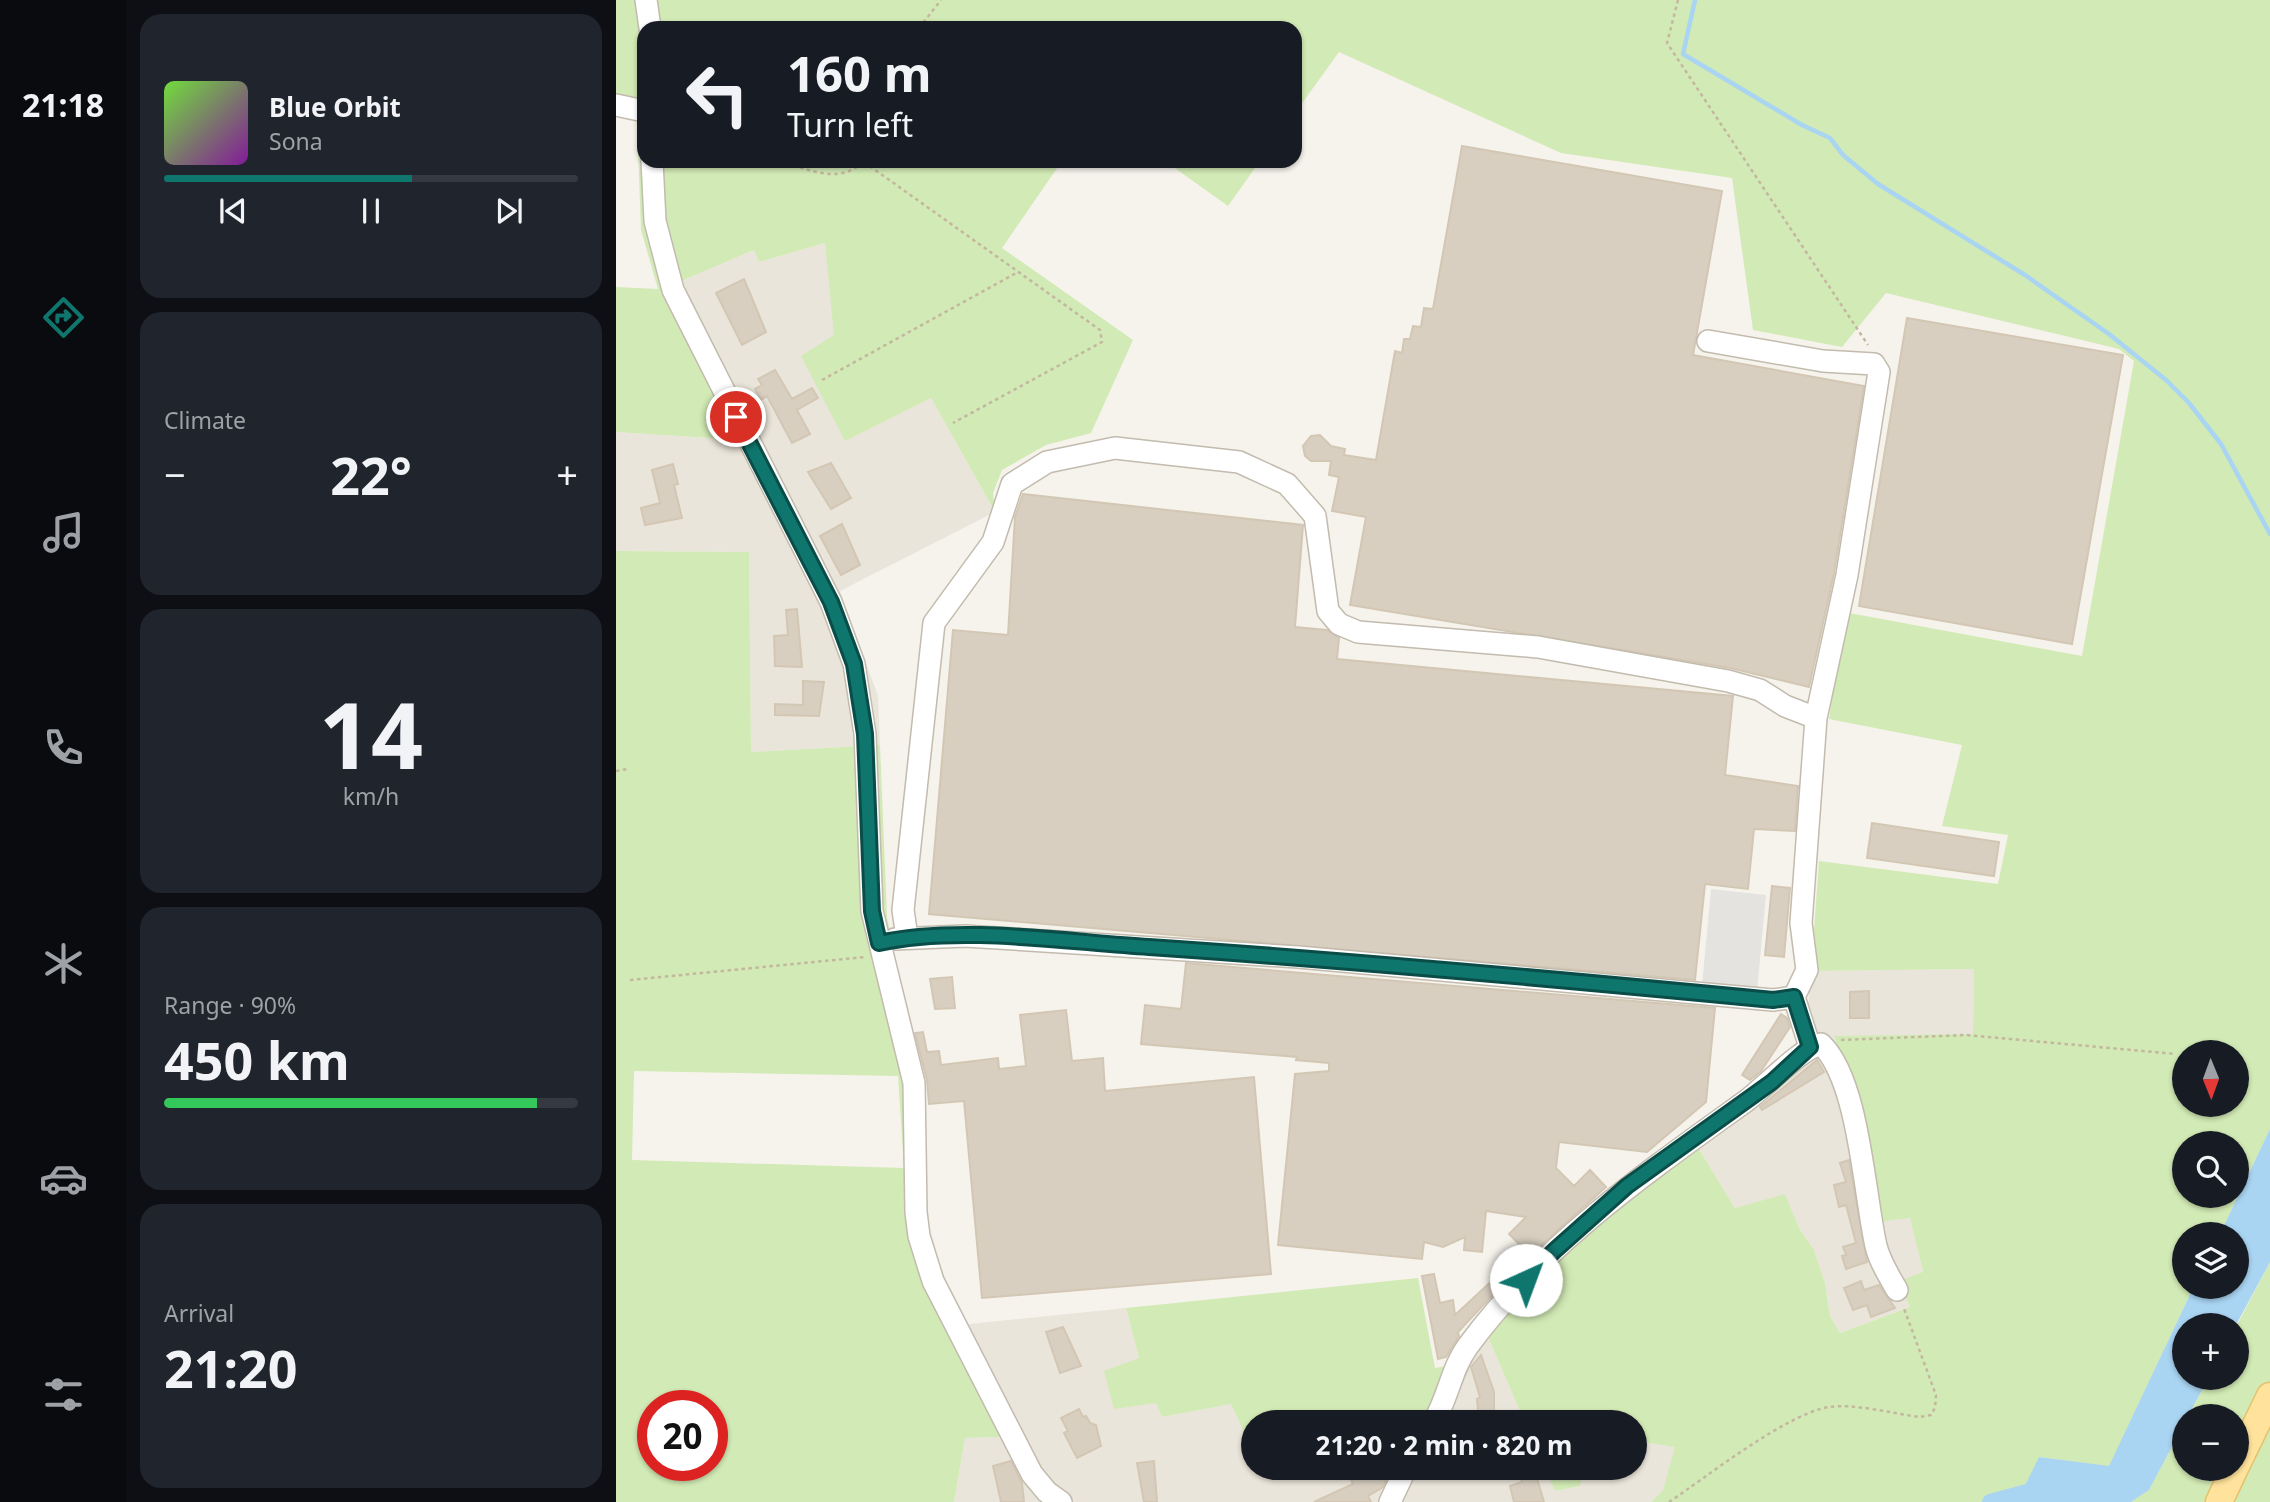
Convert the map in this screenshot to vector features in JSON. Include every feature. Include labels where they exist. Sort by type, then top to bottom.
[{"type":"main road","points":[[2249,1440],[2270,1396]]},
{"type":"main road","points":[[2219,1502],[2229,1481]]},
{"type":"street","points":[[646,0],[649,21]]},
{"type":"street","points":[[616,105],[637,110]]},
{"type":"street","points":[[652,168],[654,221],[673,290],[831,602],[854,664],[865,734],[872,911],[914,1083],[919,1236],[933,1281],[1032,1474],[1050,1499]]},
{"type":"street","points":[[1707,341],[1823,361],[1874,364],[1879,372],[1847,575],[1816,718],[1801,922],[1807,970],[1794,997],[1815,1045],[1830,1053],[1839,1070],[1859,1148],[1876,1247],[1897,1290]]},
{"type":"street","points":[[907,937],[903,910],[934,623],[993,542],[1012,484],[1047,462],[1115,448],[1239,462],[1287,484],[1315,516],[1328,611],[1339,624],[1358,632],[1538,647],[1728,681],[1760,690],[1785,706],[1816,718]]},
{"type":"street","points":[[881,950],[907,937],[979,937],[1297,957],[1773,1000],[1794,997]]},
{"type":"street","points":[[1439,1410],[1466,1348],[1554,1251],[1627,1186],[1772,1082],[1815,1045]]},
{"type":"street","points":[[1390,1502],[1400,1480]]},
{"type":"path","points":[[924,21],[941,0]]},
{"type":"path","points":[[1678,0],[1667,43],[1872,352]]},
{"type":"path","points":[[803,168],[823,174],[849,174],[856,168]]},
{"type":"path","points":[[872,168],[1100,330],[1102,342],[953,423]]},
{"type":"path","points":[[822,380],[1018,272]]},
{"type":"path","points":[[616,771],[628,769]]},
{"type":"path","points":[[630,980],[881,950]]},
{"type":"path","points":[[1815,1045],[1841,1040],[1966,1035],[2172,1054]]},
{"type":"path","points":[[1669,1502],[1787,1423],[1813,1411],[1832,1406],[1920,1417],[1931,1415],[1935,1408],[1936,1395],[1897,1290]]},
{"type":"shaded area","points":[[825,243],[846,440],[931,398],[995,512],[840,591],[878,696],[880,745],[751,752],[749,552],[616,551],[616,432],[740,440],[665,288],[754,250],[759,262]]},
{"type":"shaded area","points":[[1711,889],[1766,895],[1757,991],[1702,985]]},
{"type":"shaded area","points":[[1974,969],[1973,1034],[1834,1037],[1856,1100],[1877,1222],[1910,1217],[1923,1273],[1910,1307],[1840,1333],[1830,1316],[1825,1283],[1814,1250],[1799,1228],[1785,1195],[1735,1208],[1689,1133],[1755,1089],[1806,1032],[1811,971]]},
{"type":"shaded area","points":[[1126,1308],[1139,1358],[1162,1417],[1231,1404],[1241,1426],[1241,1480],[1550,1480],[1555,1491],[1580,1486],[1581,1480],[1647,1480],[1647,1443],[1676,1447],[1663,1490],[1651,1502],[954,1502],[965,1438],[1021,1436],[960,1325]]},
{"type":"shaded area","points":[[1488,1337],[1519,1410],[1430,1410]]},
{"type":"green space","points":[[616,0],[2270,0],[2270,1129],[2249,1173],[2249,1131],[2172,1131],[2172,1208],[2232,1208],[2226,1222],[2172,1222],[2172,1299],[2188,1299],[2181,1313],[2172,1313],[2172,1333],[2109,1467],[2040,1457],[2017,1502],[1651,1502],[1663,1490],[1675,1447],[1647,1443],[1647,1410],[1519,1410],[1488,1337],[1477,1325],[1689,1133],[1735,1208],[1785,1194],[1799,1228],[1814,1250],[1825,1283],[1830,1316],[1840,1333],[1910,1307],[1899,1281],[1923,1272],[1910,1218],[1876,1222],[1856,1100],[1834,1036],[1973,1034],[1974,969],[1811,971],[1819,861],[1998,884],[2008,835],[1942,826],[1962,745],[1829,719],[1844,612],[2082,656],[2134,361],[2119,349],[1886,293],[1842,347],[1753,330],[1732,178],[1561,153],[1339,52],[1302,103],[1302,21],[637,21],[637,121],[616,115]]},
{"type":"green space","points":[[639,168],[1057,168],[1002,248],[1133,340],[1091,433],[1046,445],[1002,470],[993,493],[995,512],[931,398],[845,441],[801,356],[834,335],[825,243],[759,262],[754,250],[665,288],[741,440],[616,432],[616,287],[658,289],[641,230]]},
{"type":"green space","points":[[1175,168],[1255,168],[1228,206]]},
{"type":"green space","points":[[616,551],[749,552],[751,752],[880,745],[887,917],[925,1108],[927,1228],[953,1301],[1022,1436],[965,1438],[954,1502],[616,1502]],"holes":[[[634,1071],[898,1076],[904,1168],[632,1160]]]},
{"type":"green space","points":[[2270,1262],[2270,1502],[2131,1502],[2149,1490],[2172,1447],[2172,1481],[2249,1481],[2249,1404],[2194,1404],[2202,1390],[2249,1390],[2249,1313],[2243,1313]]},
{"type":"green space","points":[[1418,1278],[1435,1368],[1453,1365],[1428,1410],[1241,1410],[1241,1426],[1231,1404],[1162,1417],[1156,1403],[1114,1409],[1104,1371],[1139,1358],[1126,1308]]},
{"type":"green space","points":[[1550,1480],[1581,1480],[1580,1486],[1555,1491]]},
{"type":"water","points":[[2270,1129],[2270,1262],[2242,1313],[2181,1313],[2188,1299],[2249,1299],[2249,1222],[2226,1222],[2232,1208],[2249,1208],[2249,1173]]},
{"type":"water","points":[[2172,1333],[2172,1390],[2202,1390],[2194,1404],[2172,1404],[2172,1447],[2149,1490],[2131,1502],[2017,1502],[2039,1457],[2109,1466]]},
{"type":"building","points":[[1462,146],[1722,191],[1693,355],[1864,386],[1834,573],[1809,687],[1730,668],[1350,605],[1366,517],[1332,511],[1339,477],[1329,475],[1331,461],[1311,461],[1305,456],[1303,446],[1311,436],[1320,435],[1331,446],[1345,449],[1344,455],[1376,460],[1395,351],[1402,353],[1404,339],[1410,339],[1413,326],[1421,327],[1424,308],[1433,309]]},
{"type":"building","points":[[744,279],[766,332],[742,345],[716,293]]},
{"type":"building","points":[[1907,318],[2123,355],[2072,644],[1859,606]]},
{"type":"building","points":[[775,370],[792,399],[812,388],[818,398],[797,410],[810,434],[792,443],[767,396],[761,400],[755,389],[762,385],[758,379]]},
{"type":"building","points":[[831,463],[851,498],[831,509],[808,472]]},
{"type":"building","points":[[673,464],[678,484],[674,485],[682,518],[645,525],[641,508],[660,503],[652,470]]},
{"type":"building","points":[[1023,494],[1303,525],[1295,627],[1327,630],[1339,638],[1337,659],[1733,696],[1725,775],[1798,786],[1795,831],[1754,829],[1748,889],[1705,884],[1695,980],[929,914],[953,630],[1008,635],[1015,517]]},
{"type":"building","points":[[842,524],[860,565],[841,575],[820,536]]},
{"type":"building","points":[[797,609],[802,667],[775,666],[774,636],[788,635],[786,610]]},
{"type":"building","points":[[803,681],[824,682],[819,716],[775,715],[775,704],[803,705]]},
{"type":"building","points":[[1872,823],[1999,842],[1994,876],[1867,858]]},
{"type":"building","points":[[1772,886],[1790,888],[1784,957],[1765,955]]},
{"type":"building","points":[[1186,963],[1715,1008],[1706,1102],[1647,1152],[1559,1142],[1556,1168],[1574,1186],[1590,1170],[1606,1187],[1530,1255],[1509,1234],[1526,1217],[1486,1211],[1482,1252],[1464,1250],[1465,1237],[1443,1247],[1424,1242],[1422,1259],[1278,1245],[1295,1074],[1329,1071],[1329,1063],[1296,1060],[1297,1057],[1141,1044],[1145,1005],[1181,1009]]},
{"type":"building","points":[[952,977],[955,1008],[935,1009],[930,979]]},
{"type":"building","points":[[1869,991],[1869,1018],[1850,1018],[1850,992]]},
{"type":"building","points":[[1066,1010],[1072,1061],[1103,1058],[1105,1091],[1254,1077],[1271,1274],[982,1298],[964,1101],[929,1104],[927,1080],[915,1033],[923,1032],[927,1052],[939,1051],[941,1065],[998,1058],[999,1069],[1026,1066],[1020,1015]]},
{"type":"building","points":[[1781,1014],[1787,1018],[1790,1027],[1761,1071],[1750,1080],[1742,1075]]},
{"type":"building","points":[[1817,1060],[1824,1072],[1762,1110],[1760,1107]]},
{"type":"building","points":[[1849,1160],[1867,1262],[1846,1269],[1842,1256],[1846,1255],[1843,1247],[1856,1243],[1846,1205],[1839,1207],[1834,1185],[1846,1182],[1840,1163]]},
{"type":"building","points":[[1434,1274],[1440,1303],[1453,1300],[1455,1315],[1495,1278],[1502,1285],[1458,1332],[1459,1336],[1446,1357],[1438,1359],[1422,1276]]},
{"type":"building","points":[[1861,1281],[1864,1290],[1879,1285],[1895,1308],[1871,1317],[1867,1305],[1853,1310],[1844,1288]]},
{"type":"building","points":[[1063,1327],[1081,1366],[1060,1373],[1046,1332]]},
{"type":"building","points":[[1481,1355],[1494,1392],[1494,1410],[1478,1410],[1477,1399],[1480,1397],[1471,1367]]},
{"type":"building","points":[[1079,1409],[1083,1417],[1086,1416],[1090,1423],[1096,1425],[1101,1446],[1077,1458],[1064,1433],[1068,1431],[1061,1418]]},
{"type":"building","points":[[1011,1461],[1022,1483],[1024,1502],[1001,1502],[993,1466]]},
{"type":"building","points":[[1154,1461],[1157,1502],[1144,1502],[1137,1463]]},
{"type":"building","points":[[1351,1480],[1386,1480],[1383,1487],[1368,1496],[1371,1502],[1314,1502],[1353,1484]]},
{"type":"building","points":[[1538,1480],[1544,1502],[1514,1502],[1510,1486]]},
{"type":"waterway","points":[[1695,0],[1683,54],[1802,125],[1830,138],[1843,155],[1878,184],[2025,275],[2109,334],[2166,380],[2189,403],[2221,444],[2270,534]]},
{"type":"waterway","points":[[1990,1502],[2041,1488]]},
{"type":"route","points":[[736,417],[831,602],[854,664],[865,734],[872,911],[879,943],[907,937],[993,937],[1297,957],[1773,1000],[1794,997],[1810,1047],[1772,1082],[1627,1186],[1554,1251],[1526,1280]]}]
